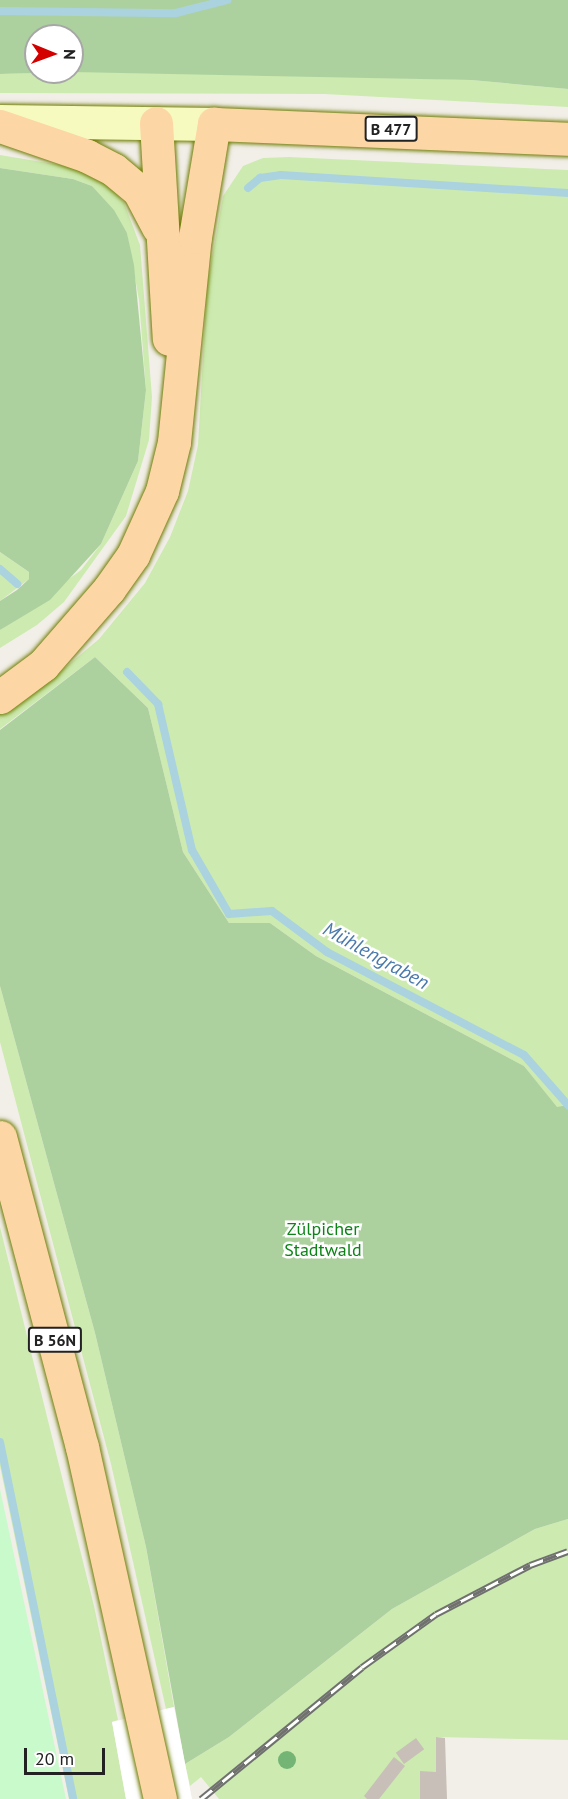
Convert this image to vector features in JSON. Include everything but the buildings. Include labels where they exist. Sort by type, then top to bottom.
[{"type":"main road","points":[[156,123],[160,232],[177,421]]},
{"type":"main road","points":[[0,697],[43,665],[91,611],[122,571],[153,513],[170,464],[177,421],[195,237],[214,124]]},
{"type":"main road","name":"B 477","points":[[214,124],[568,139]]},
{"type":"main road","points":[[0,126],[87,156],[114,170],[139,191],[160,232]]},
{"type":"main road","points":[[0,670],[91,611]]},
{"type":"main road","name":"B 56N","points":[[0,1137],[63,1370],[143,1714],[160,1799]]},
{"type":"street","points":[[0,121],[214,124]]},
{"type":"green space","points":[[0,0],[568,0],[568,89],[471,80],[84,72],[84,24],[24,24],[24,73],[0,74]]},
{"type":"green space","points":[[84,71],[471,80],[568,89],[568,107],[324,94],[0,93],[0,74],[24,73],[24,84],[84,84]]},
{"type":"green space","points":[[0,155],[78,168],[110,186],[124,203],[140,245],[152,397],[149,440],[126,516],[64,602],[37,625],[0,648],[0,630],[81,570],[101,544],[138,461],[146,390],[139,300],[127,233],[92,186],[73,179],[0,168]]},
{"type":"green space","points":[[289,157],[568,170],[568,1105],[557,1108],[524,1066],[316,956],[270,923],[229,923],[183,852],[148,708],[95,657],[0,729],[0,712],[60,672],[99,639],[145,583],[170,537],[188,491],[198,445],[207,286],[223,196],[243,166],[263,158]]},
{"type":"green space","points":[[0,168],[73,179],[92,186],[114,210],[127,233],[134,265],[146,390],[138,461],[101,544],[50,600],[0,630],[0,601],[29,579],[29,572],[0,552]]},
{"type":"green space","points":[[0,552],[29,572],[29,579],[0,601]]},
{"type":"green space","name":"Zülpicher Stadtwald","points":[[95,657],[148,708],[183,852],[229,923],[270,923],[316,956],[524,1066],[557,1107],[568,1105],[568,1519],[535,1529],[392,1609],[229,1737],[185,1764],[146,1547],[95,1333],[0,986],[0,730]]},
{"type":"green space","points":[[0,986],[95,1333],[146,1547],[174,1707],[166,1709],[111,1464],[0,1042]]},
{"type":"green space","points":[[0,1227],[94,1606],[118,1720],[112,1722],[126,1799],[69,1799],[0,1466]]},
{"type":"green space","points":[[0,1489],[66,1799],[0,1799]]},
{"type":"green space","points":[[568,1519],[568,1740],[437,1737],[436,1799],[219,1799],[201,1777],[190,1786],[185,1764],[229,1737],[392,1609],[535,1529]]},
{"type":"pier","points":[[174,1707],[192,1799],[126,1799],[112,1722]]},
{"type":"waterway","points":[[0,11],[176,13],[227,0]]},
{"type":"waterway","points":[[248,188],[260,178],[281,175],[568,193]]},
{"type":"waterway","name":"Mühlengraben","points":[[0,569],[17,584]]},
{"type":"waterway","name":"Mühlengraben","points":[[127,672],[158,704],[192,850],[229,914],[272,911],[327,952],[524,1055],[568,1105]]},
{"type":"waterway","points":[[0,1442],[73,1799]]},
{"type":"railway","points":[[201,1799],[362,1667],[436,1614],[530,1565],[568,1551]]}]
